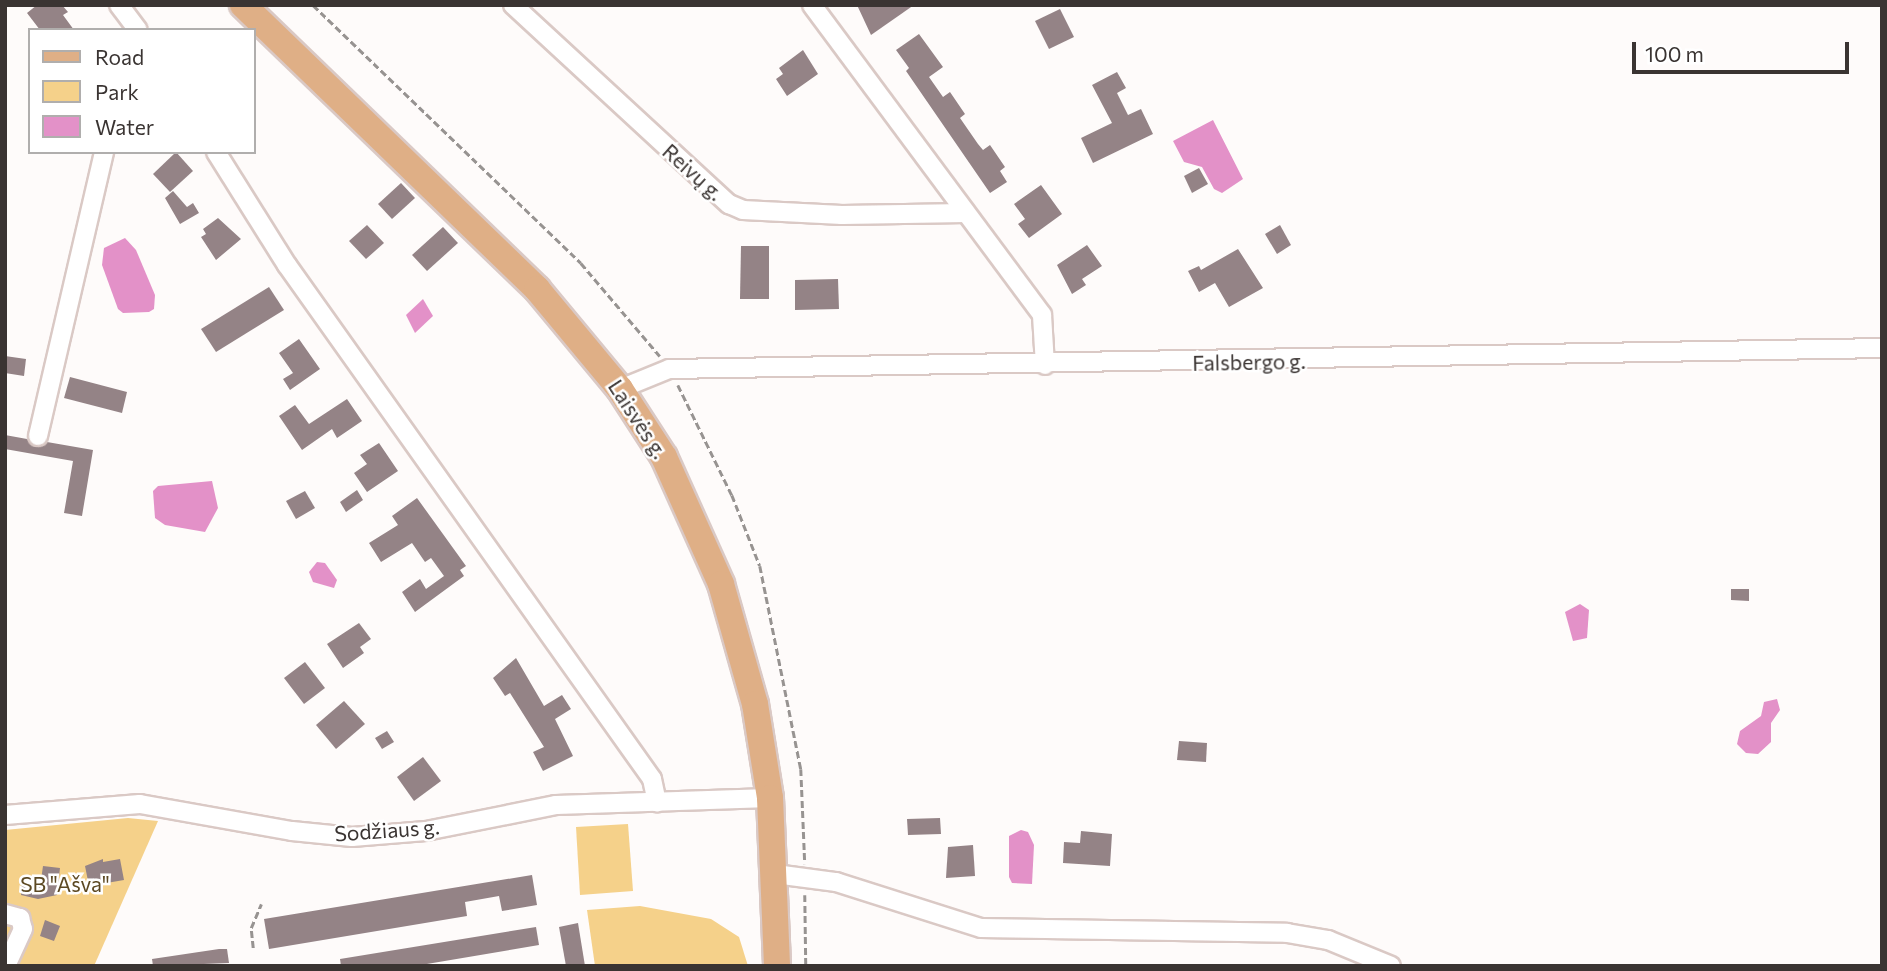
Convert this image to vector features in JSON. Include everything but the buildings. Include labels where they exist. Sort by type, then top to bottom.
[{"type":"main road","name":"Laisvės g.","points":[[243,5],[537,289],[620,389],[664,457],[721,584],[755,704],[770,798],[777,966]]},
{"type":"street","points":[[119,5],[135,27]]},
{"type":"street","points":[[135,27],[141,5]]},
{"type":"street","name":"Reivų g.","points":[[513,5],[729,204],[743,210],[842,215],[967,213]]},
{"type":"street","points":[[812,5],[1042,315],[1045,365]]},
{"type":"street","points":[[38,436],[104,154]]},
{"type":"street","points":[[217,154],[287,265],[652,779],[657,802]]},
{"type":"street","name":"Falsbergo g.","points":[[620,389],[669,369],[1045,365],[1882,348]]},
{"type":"street","name":"Sodžiaus g.","points":[[5,815],[140,804],[292,831],[352,837],[426,831],[555,805],[770,798]]},
{"type":"street","points":[[775,874],[836,882],[981,928],[1287,933],[1328,940],[1391,966]]},
{"type":"street","points":[[6,966],[20,940],[13,916]]},
{"type":"path","points":[[253,948],[251,928],[261,904]]},
{"type":"green space","name":"SB \"Ašva\"","points":[[128,818],[158,821],[94,966],[5,966],[5,830]]},
{"type":"green space","points":[[628,824],[633,891],[580,895],[576,827]]},
{"type":"green space","points":[[640,906],[711,919],[739,937],[748,966],[595,966],[587,910]]},
{"type":"water","points":[[1213,120],[1243,179],[1222,193],[1214,189],[1202,167],[1184,162],[1173,141]]},
{"type":"water","points":[[125,238],[136,250],[155,295],[154,309],[149,312],[123,313],[118,309],[102,265],[104,248]]},
{"type":"water","points":[[423,299],[433,316],[415,333],[406,315]]},
{"type":"water","points":[[212,481],[218,508],[205,532],[165,525],[155,518],[153,491],[158,486]]},
{"type":"water","points":[[317,562],[325,563],[337,580],[334,588],[313,582],[309,572]]},
{"type":"water","points":[[1580,604],[1589,610],[1587,638],[1573,641],[1565,612]]},
{"type":"water","points":[[1777,699],[1780,710],[1771,723],[1771,742],[1758,754],[1746,753],[1737,744],[1740,731],[1761,716],[1764,702]]},
{"type":"water","points":[[1021,830],[1028,832],[1034,845],[1032,884],[1012,883],[1009,877],[1009,836]]}]
